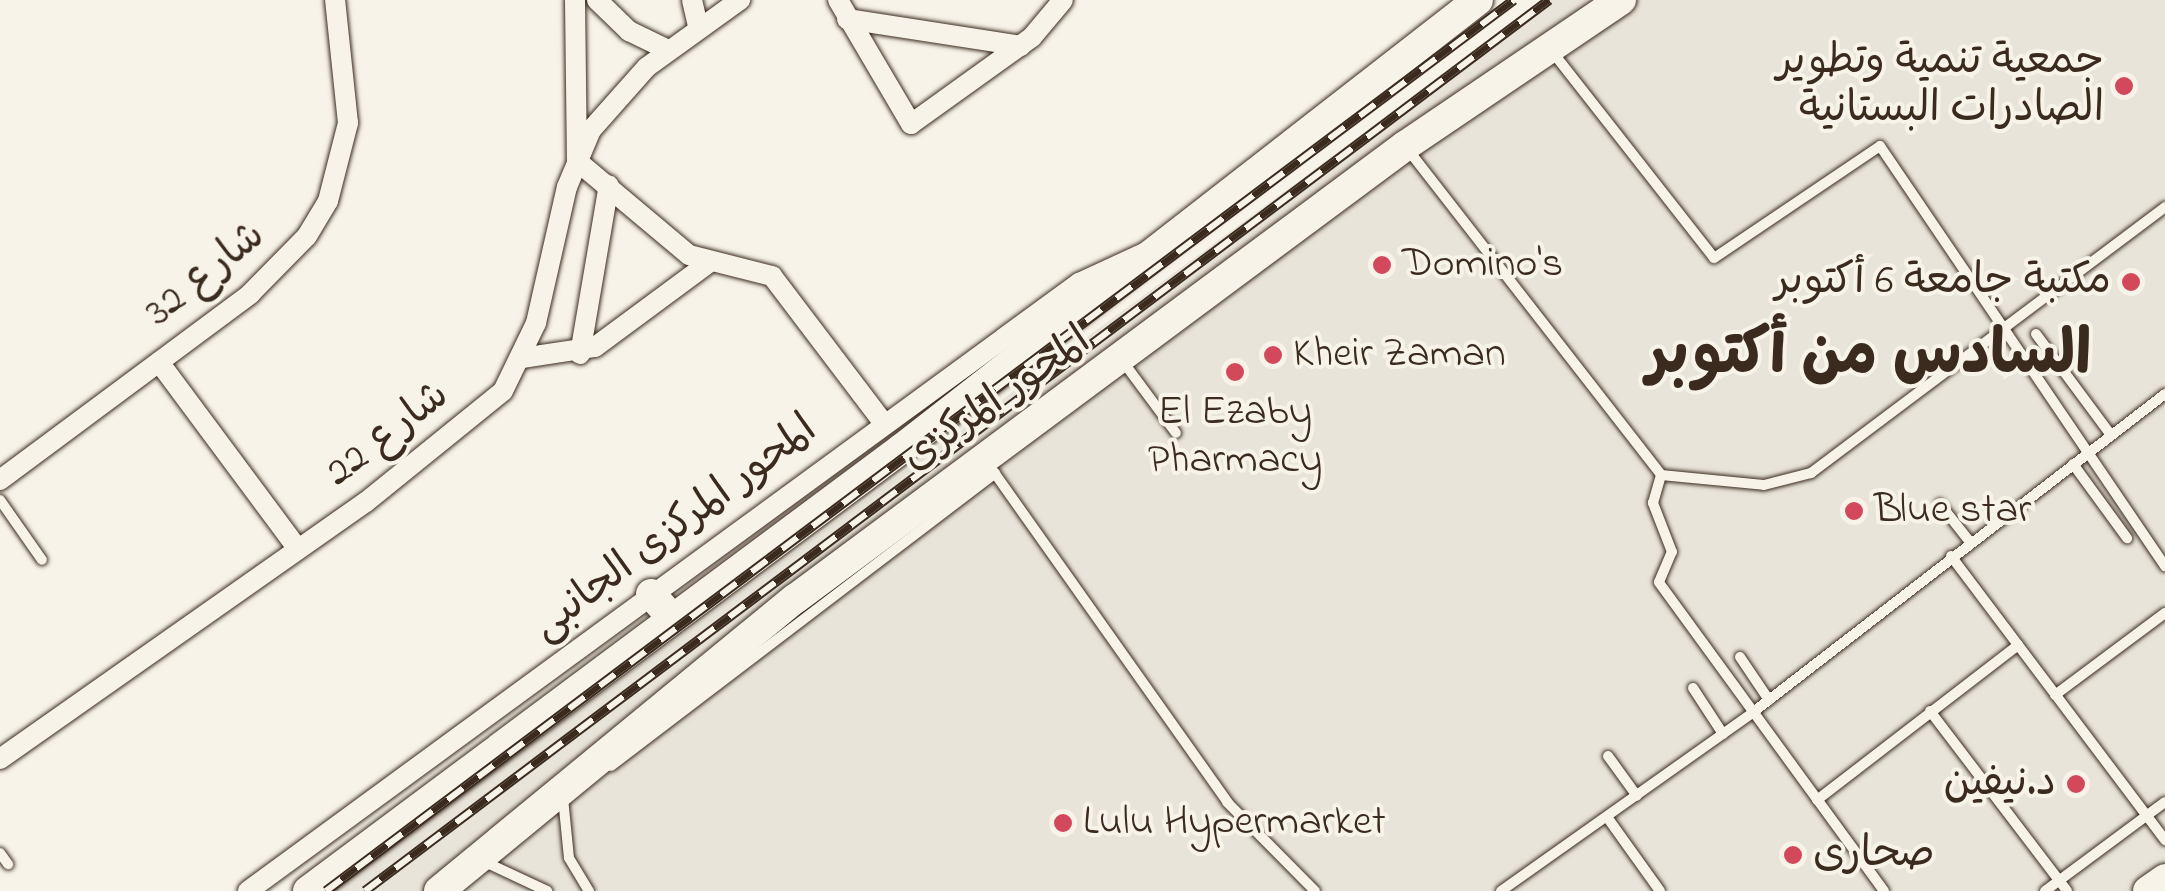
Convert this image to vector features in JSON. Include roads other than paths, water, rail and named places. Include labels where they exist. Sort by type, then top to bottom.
[{"type":"main road","name":"المحور المركزى","points":[[308,891],[661,605],[1158,249],[1478,0]]},
{"type":"main road","name":"المحور المركزى","points":[[439,891],[567,780],[990,467],[1405,146],[1550,48],[1582,15],[1621,0]]},
{"type":"main road","points":[[2148,891],[2165,879]]},
{"type":"street","name":"شارع 32","points":[[0,480],[281,268],[328,201],[348,123],[335,0]]},
{"type":"street","points":[[575,0],[577,161],[672,244],[710,262],[753,267],[789,290],[883,422]]},
{"type":"street","points":[[597,0],[629,32],[668,50]]},
{"type":"street","points":[[692,0],[698,26]]},
{"type":"street","name":"شارع 22","points":[[0,760],[298,549],[474,418],[522,358],[577,161],[607,107],[668,50],[740,0]]},
{"type":"street","points":[[842,10],[911,124],[1020,46],[1064,0]]},
{"type":"street","points":[[842,10],[1020,46]]},
{"type":"street","points":[[580,354],[609,185]]},
{"type":"street","name":"المحور المركزى الجانبى","points":[[248,891],[661,605],[883,422],[1098,271],[1158,249]]},
{"type":"street","points":[[522,358],[580,354],[710,262]]},
{"type":"street","points":[[159,362],[298,549]]},
{"type":"lane","points":[[1550,48],[1714,258],[1880,146],[2085,455],[2165,566]]},
{"type":"lane","points":[[1405,146],[1661,475],[1796,480],[2165,207]]},
{"type":"lane","points":[[2036,334],[2111,436]]},
{"type":"lane","points":[[1124,363],[1176,433]]},
{"type":"lane","points":[[1502,891],[1752,713],[2165,394]]},
{"type":"lane","points":[[2073,464],[2128,538]]},
{"type":"lane","points":[[990,467],[1226,802],[1291,872],[1316,891]]},
{"type":"lane","points":[[1661,475],[1653,503],[1672,552],[1660,582],[1884,891]]},
{"type":"lane","points":[[0,500],[42,560]]},
{"type":"lane","points":[[1940,504],[1970,542]]},
{"type":"lane","points":[[1951,556],[2165,840]]},
{"type":"lane","points":[[2056,695],[2165,612]]},
{"type":"lane","points":[[1817,800],[2018,645]]},
{"type":"lane","points":[[1740,657],[1769,700]]},
{"type":"lane","points":[[1693,688],[1723,734]]},
{"type":"lane","points":[[1930,711],[2067,891]]},
{"type":"lane","points":[[1608,756],[1637,796]]},
{"type":"lane","points":[[567,780],[570,858],[589,891]]},
{"type":"lane","points":[[2046,891],[2165,802]]},
{"type":"lane","points":[[1607,818],[1660,891]]},
{"type":"lane","points":[[0,853],[8,864]]},
{"type":"lane","points":[[478,859],[547,891]]},
{"type":"lane","points":[[1291,872],[1301,891]]},
{"type":"railway","points":[[326,891],[1514,0]]},
{"type":"railway","points":[[365,891],[1549,0]]},
{"type":"place","name":"جمعية تنمية وتطوير الصادرات البستانية","points":[[2124,86]]},
{"type":"place","name":"Domino's","points":[[1382,265]]},
{"type":"place","name":"مكتبة جامعة 6 أكتوبر","points":[[2131,282]]},
{"type":"place","name":"Kheir Zaman","points":[[1273,355]]},
{"type":"place","name":"El Ezaby Pharmacy","points":[[1235,372]]},
{"type":"place","name":"Blue star","points":[[1854,511]]},
{"type":"place","name":"د.نيفين","points":[[2076,784]]},
{"type":"place","name":"Lulu Hypermarket","points":[[1063,823]]},
{"type":"place","name":"صحارى","points":[[1793,855]]},
{"type":"district","name":"السادس من أكتوبر","points":[[1869,358]]}]
